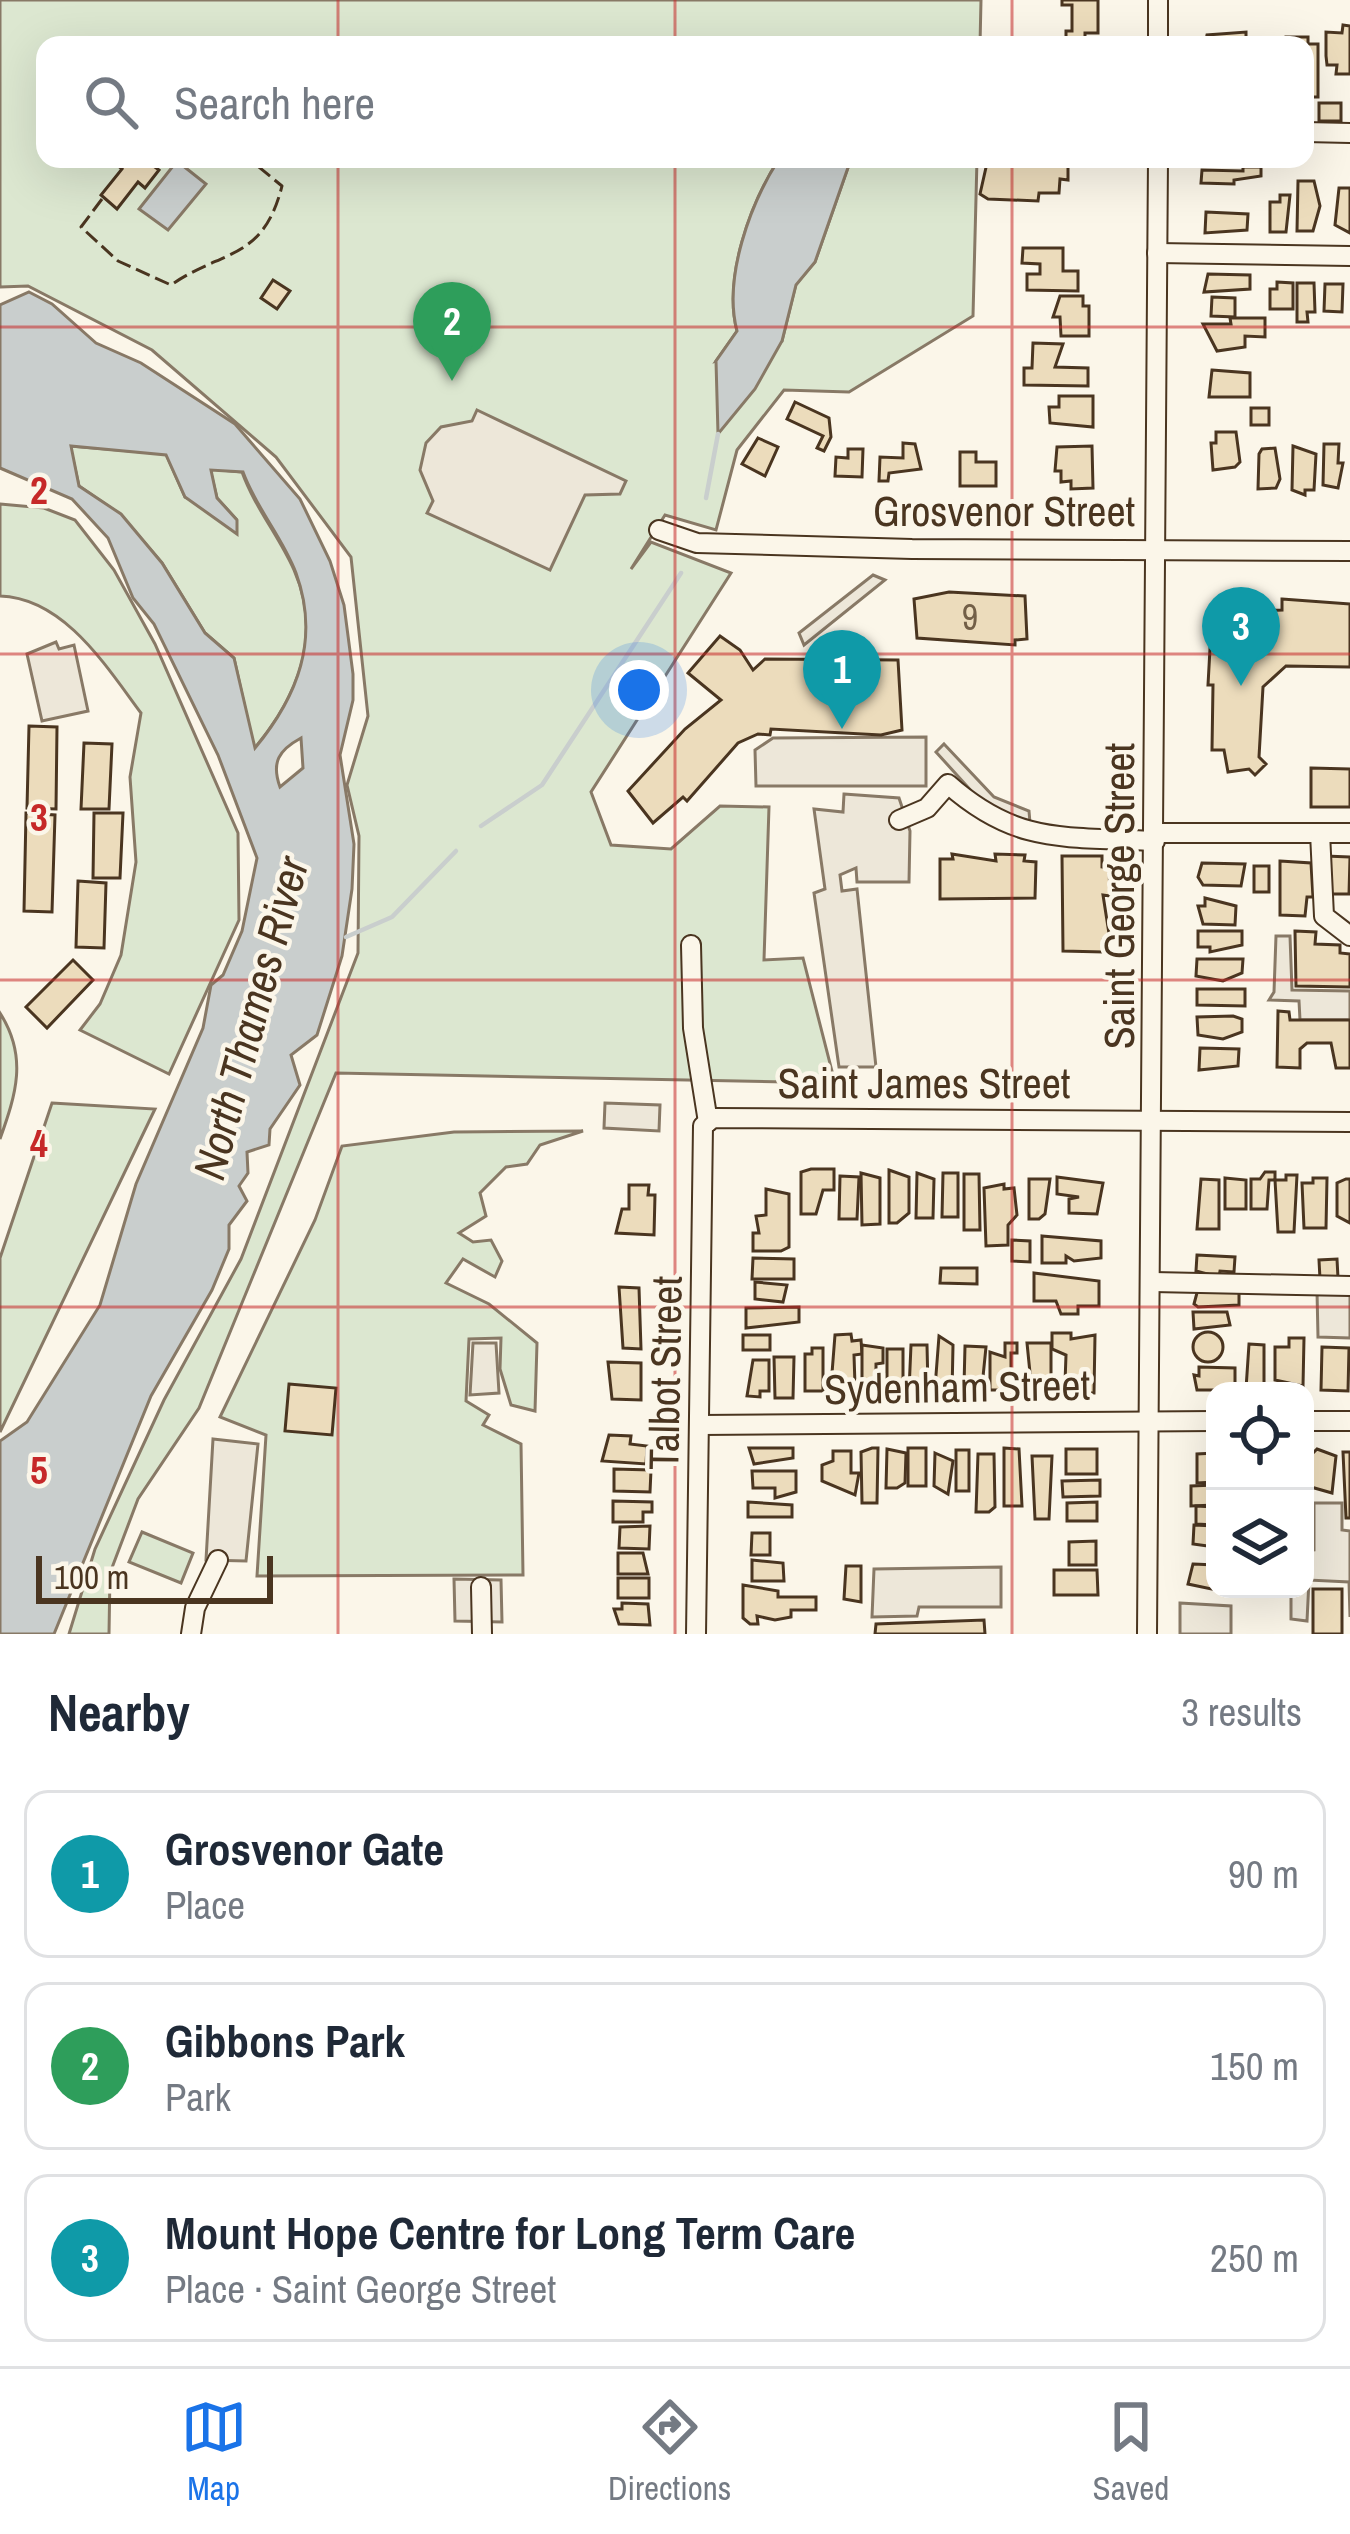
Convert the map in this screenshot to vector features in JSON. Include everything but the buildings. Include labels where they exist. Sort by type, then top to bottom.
[{"type":"street","points":[[1158,0],[1158,36]]},
{"type":"street","points":[[1314,132],[1350,133]]},
{"type":"street","name":"Saint George Street","points":[[1147,1634],[1158,168]]},
{"type":"street","points":[[1157,253],[1350,256]]},
{"type":"street","name":"Grosvenor Street","points":[[659,530],[697,543],[928,550],[1350,550]]},
{"type":"street","points":[[899,820],[927,808],[948,784],[983,815],[1024,833],[1155,837],[1350,833]]},
{"type":"street","points":[[1320,833],[1324,916],[1348,941]]},
{"type":"street","name":"Talbot Street","points":[[691,945],[693,1028],[710,1120],[703,1126],[696,1634]]},
{"type":"street","name":"Saint James Street","points":[[710,1120],[1350,1122]]},
{"type":"street","points":[[1153,1282],[1350,1286]]},
{"type":"street","name":"Sydenham Street","points":[[700,1425],[1206,1421]]},
{"type":"street","points":[[1314,1421],[1350,1421]]},
{"type":"street","points":[[191,1634],[195,1608],[218,1560]]},
{"type":"street","points":[[481,1588],[482,1634]]},
{"type":"green space","points":[[0,0],[981,0],[980,36],[36,36],[36,168],[774,168],[758,197],[736,265],[737,331],[716,361],[782,341],[796,284],[815,262],[848,168],[977,168],[973,316],[849,392],[784,390],[737,450],[716,530],[665,515],[631,569],[651,542],[731,573],[591,792],[611,845],[671,849],[720,806],[769,807],[764,960],[803,958],[835,1083],[336,1073],[199,1408],[138,1499],[110,1573],[109,1634],[69,1634],[95,1549],[164,1400],[241,1259],[358,953],[359,836],[347,785],[368,716],[351,557],[276,457],[152,350],[28,286],[0,287]]},
{"type":"green space","points":[[70,446],[166,454],[185,497],[237,520],[217,498],[210,469],[242,472],[294,570],[306,619],[301,665],[293,687],[254,749],[234,658],[205,633],[162,563],[121,515],[79,486]]},
{"type":"green space","points":[[0,504],[44,508],[75,520],[114,570],[155,644],[238,833],[239,920],[169,1074],[80,1030],[100,1004],[121,955],[136,862],[130,777],[141,713],[98,656],[64,622],[23,600],[0,596]]},
{"type":"green space","points":[[0,1013],[17,1060],[11,1107],[0,1139]]},
{"type":"green space","points":[[52,1103],[155,1109],[0,1432],[0,1258]]},
{"type":"green space","points":[[583,1131],[540,1145],[527,1164],[506,1167],[480,1193],[486,1216],[459,1233],[473,1242],[491,1240],[502,1261],[495,1277],[463,1259],[446,1283],[489,1304],[537,1343],[535,1411],[511,1405],[500,1369],[501,1338],[469,1339],[466,1401],[489,1415],[483,1425],[521,1444],[523,1575],[257,1576],[266,1435],[220,1417],[315,1220],[342,1146],[454,1132]]},
{"type":"green space","points":[[142,1532],[193,1553],[181,1583],[129,1562]]},
{"type":"shaded area","points":[[477,410],[626,481],[620,494],[585,495],[550,570],[427,513],[433,501],[420,470],[426,443],[441,427],[472,421]]},
{"type":"shaded area","points":[[873,575],[885,580],[804,645],[799,633]]},
{"type":"shaded area","points":[[56,642],[59,649],[74,645],[88,711],[42,721],[27,654]]},
{"type":"shaded area","points":[[926,737],[926,786],[756,786],[755,750],[773,738]]},
{"type":"shaded area","points":[[944,744],[994,797],[1029,811],[1030,823],[985,806],[936,752]]},
{"type":"shaded area","points":[[844,794],[899,798],[910,831],[909,882],[857,882],[856,868],[840,875],[842,891],[857,889],[876,1067],[839,1067],[814,893],[825,889],[814,809],[843,812]]},
{"type":"shaded area","points":[[1276,936],[1290,936],[1292,990],[1350,991],[1350,1020],[1300,1020],[1299,1001],[1269,1000],[1274,992]]},
{"type":"shaded area","points":[[605,1103],[660,1105],[659,1131],[604,1128]]},
{"type":"shaded area","points":[[1317,1291],[1350,1291],[1350,1338],[1318,1337]]},
{"type":"shaded area","points":[[473,1343],[496,1343],[499,1393],[470,1395]]},
{"type":"shaded area","points":[[213,1439],[258,1444],[246,1561],[206,1560]]},
{"type":"shaded area","points":[[1314,1503],[1342,1503],[1342,1530],[1350,1531],[1350,1617],[1349,1582],[1314,1580]]},
{"type":"shaded area","points":[[1001,1567],[1001,1607],[919,1607],[917,1616],[872,1617],[874,1569]]},
{"type":"shaded area","points":[[454,1579],[501,1580],[502,1622],[455,1621]]},
{"type":"shaded area","points":[[1291,1598],[1308,1598],[1307,1621],[1291,1619]]},
{"type":"shaded area","points":[[1180,1603],[1231,1606],[1231,1634],[1180,1634]]},
{"type":"water","points":[[171,168],[186,168],[206,184],[168,230],[139,209]]},
{"type":"water","points":[[774,168],[848,168],[815,262],[796,285],[782,341],[755,389],[718,434],[716,361],[737,331],[736,265],[758,197]]},
{"type":"water","name":"North Thames River","points":[[29,292],[52,304],[96,343],[141,363],[235,424],[300,499],[330,561],[344,605],[353,674],[353,700],[340,755],[354,844],[342,956],[317,1035],[291,1055],[300,1085],[270,1129],[269,1145],[247,1152],[248,1173],[239,1186],[247,1201],[229,1225],[229,1249],[212,1290],[151,1396],[54,1634],[0,1634],[0,1441],[27,1422],[100,1305],[136,1184],[203,1028],[211,985],[223,975],[242,931],[257,858],[218,755],[154,624],[133,598],[108,538],[72,499],[0,468],[0,305]],"holes":[[[71,446],[166,455],[185,497],[237,534],[237,520],[217,498],[211,470],[243,472],[296,573],[306,621],[301,666],[293,687],[255,748],[234,658],[205,633],[162,563],[121,514],[79,486]],[[301,738],[303,768],[280,787],[279,758]]]},
{"type":"waterway","points":[[706,498],[718,434]]},
{"type":"waterway","points":[[481,826],[542,785],[681,573]]},
{"type":"waterway","points":[[346,937],[392,917],[456,851]]},
{"type":"fence","points":[[102,199],[81,227],[118,261],[171,285],[239,250],[264,228],[282,186],[260,168]]},
{"type":"place","name":"Gibbons Park","points":[[452,381]]},
{"type":"place","name":"Mount Hope Centre for Long Term Care","points":[[1241,686]]},
{"type":"place","name":"Grosvenor Gate","points":[[842,729]]}]
